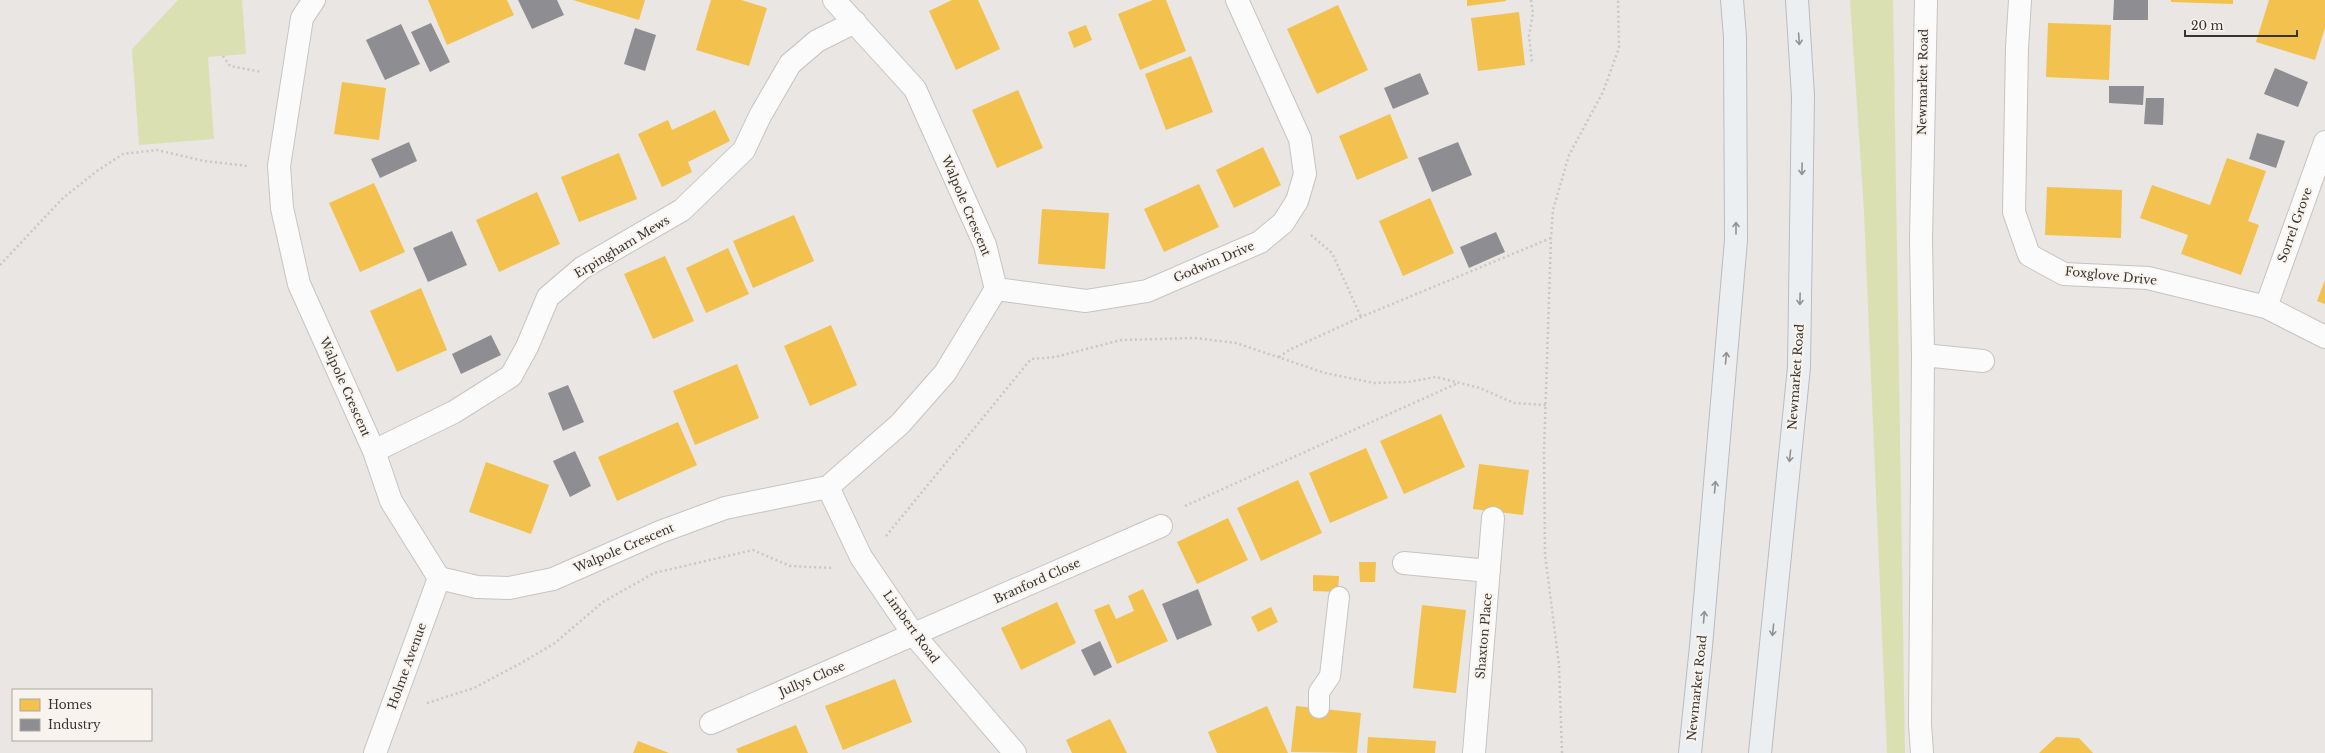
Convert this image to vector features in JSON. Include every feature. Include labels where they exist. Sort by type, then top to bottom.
[{"type":"highway","name":"Newmarket Road","points":[[1690,753],[1701,646],[1736,240],[1735,37],[1732,0]]},
{"type":"highway","name":"Newmarket Road","points":[[1760,753],[1799,367],[1803,96],[1797,0]]},
{"type":"street","name":"Walpole Crescent","points":[[314,0],[302,18],[292,74],[279,166],[282,208],[299,284],[374,451],[391,501],[439,578],[476,587],[509,588],[553,579],[660,532],[725,508],[828,486],[900,424],[945,373],[996,289],[985,245],[915,89],[834,0]]},
{"type":"street","name":"Godwin Drive","points":[[996,289],[1086,301],[1147,291],[1260,242],[1283,223],[1297,201],[1305,174],[1300,139],[1237,0]]},
{"type":"street","name":"Newmarket Road","points":[[1922,753],[1920,694],[1923,355],[1921,239],[1926,0]]},
{"type":"street","name":"Foxglove Drive","points":[[2020,0],[2017,48],[2014,212],[2029,255],[2064,274],[2148,278],[2266,307],[2325,337]]},
{"type":"street","name":"Erpingham Mews","points":[[374,451],[454,412],[511,376],[527,347],[548,298],[582,268],[682,210],[744,150],[760,116],[790,64],[817,41],[855,22]]},
{"type":"street","name":"Sorrel Grove","points":[[2266,307],[2325,142]]},
{"type":"street","points":[[1923,355],[1983,361]]},
{"type":"street","name":"Limbert Road","points":[[828,486],[861,557],[914,635],[1015,753]]},
{"type":"street","name":"Shaxton Place","points":[[1474,753],[1493,518]]},
{"type":"street","name":"Branford Close","points":[[914,635],[1160,526]]},
{"type":"street","points":[[1404,563],[1489,571]]},
{"type":"street","name":"Holme Avenue","points":[[375,753],[439,578]]},
{"type":"street","name":"Jullys Close","points":[[710,723],[914,635]]},
{"type":"lane","points":[[1319,708],[1319,692],[1330,676],[1339,597]]},
{"type":"path","points":[[1531,0],[1534,13],[1529,36],[1532,63]]},
{"type":"path","points":[[1562,753],[1560,665],[1545,554],[1546,405],[1553,210],[1569,155],[1603,92],[1619,48],[1618,0]]},
{"type":"path","points":[[223,56],[225,61],[230,66],[264,73],[292,74]]},
{"type":"path","points":[[0,265],[63,198],[97,171],[124,154],[157,150],[204,161],[239,165],[279,166]]},
{"type":"path","points":[[1283,223],[1310,234],[1332,253],[1361,318]]},
{"type":"path","points":[[1546,405],[1514,403],[1480,388],[1436,377],[1408,382],[1374,383],[1325,373],[1279,357],[1289,350],[1361,318],[1551,238]]},
{"type":"path","points":[[1160,526],[1161,517],[1458,382]]},
{"type":"green space","points":[[178,0],[242,0],[246,54],[208,57],[214,139],[139,145],[132,49]]},
{"type":"green space","points":[[1850,0],[1893,0],[1905,753],[1887,753],[1864,212]]},
{"type":"building: Homes","points":[[428,0],[507,0],[514,15],[447,45]]},
{"type":"building: Homes","points":[[573,0],[645,0],[639,20]]},
{"type":"building: Homes","points":[[711,0],[741,0],[767,8],[749,66],[696,50]]},
{"type":"building: Homes","points":[[952,0],[978,0],[1000,49],[956,70],[929,11]]},
{"type":"building: Homes","points":[[1153,0],[1166,0],[1186,51],[1140,70],[1118,14]]},
{"type":"building: Homes","points":[[1467,0],[1506,0],[1506,1],[1467,6]]},
{"type":"building: Homes","points":[[2171,0],[2233,0],[2233,4],[2171,2]]},
{"type":"building: Homes","points":[[2269,0],[2325,0],[2325,28],[2315,60],[2256,42]]},
{"type":"building: Homes","points":[[1338,5],[1368,70],[1317,94],[1287,29]]},
{"type":"building: Homes","points":[[1519,12],[1525,65],[1478,71],[1471,18]]},
{"type":"building: Homes","points":[[2048,23],[2111,25],[2109,80],[2046,77]]},
{"type":"building: Homes","points":[[1086,25],[1092,40],[1074,48],[1068,32]]},
{"type":"building: Homes","points":[[1191,56],[1213,112],[1166,130],[1145,74]]},
{"type":"building: Homes","points":[[342,82],[386,88],[379,140],[334,134]]},
{"type":"building: Homes","points":[[1018,90],[1043,148],[997,168],[972,110]]},
{"type":"building: Homes","points":[[715,110],[730,141],[688,162],[692,172],[662,187],[638,134],[668,120],[672,130]]},
{"type":"building: Homes","points":[[1390,114],[1408,158],[1357,180],[1339,136]]},
{"type":"building: Homes","points":[[1263,147],[1281,185],[1234,208],[1216,170]]},
{"type":"building: Homes","points":[[619,153],[637,199],[579,222],[561,177]]},
{"type":"building: Homes","points":[[2227,158],[2266,171],[2248,221],[2259,225],[2241,275],[2181,254],[2188,235],[2140,218],[2152,185],[2210,205]]},
{"type":"building: Homes","points":[[374,183],[405,252],[360,272],[329,203]]},
{"type":"building: Homes","points":[[1199,184],[1219,227],[1164,252],[1144,209]]},
{"type":"building: Homes","points":[[2047,187],[2122,190],[2121,238],[2045,235]]},
{"type":"building: Homes","points":[[537,192],[560,244],[499,272],[476,220]]},
{"type":"building: Homes","points":[[1430,198],[1454,253],[1403,276],[1379,221]]},
{"type":"building: Homes","points":[[1042,209],[1109,213],[1105,269],[1038,264]]},
{"type":"building: Homes","points":[[794,215],[814,261],[753,288],[733,241]]},
{"type":"building: Homes","points":[[728,248],[749,294],[706,313],[686,268]]},
{"type":"building: Homes","points":[[665,256],[694,321],[653,339],[624,274]]},
{"type":"building: Homes","points":[[2325,280],[2325,304],[2317,301]]},
{"type":"building: Homes","points":[[421,288],[447,350],[397,372],[370,311]]},
{"type":"building: Homes","points":[[831,325],[857,385],[810,406],[784,346]]},
{"type":"building: Homes","points":[[737,364],[759,418],[695,445],[673,391]]},
{"type":"building: Homes","points":[[1441,414],[1465,467],[1404,494],[1380,441]]},
{"type":"building: Homes","points":[[678,422],[697,465],[617,501],[598,457]]},
{"type":"building: Homes","points":[[1366,448],[1388,498],[1330,523],[1309,473]]},
{"type":"building: Homes","points":[[486,462],[549,485],[531,534],[469,512]]},
{"type":"building: Homes","points":[[1479,464],[1529,470],[1523,515],[1473,509]]},
{"type":"building: Homes","points":[[1298,480],[1322,533],[1261,561],[1237,508]]},
{"type":"building: Homes","points":[[1228,518],[1248,560],[1197,584],[1177,542]]},
{"type":"building: Homes","points":[[1359,562],[1376,562],[1375,582],[1360,582]]},
{"type":"building: Homes","points":[[1313,575],[1339,576],[1338,592],[1313,591]]},
{"type":"building: Homes","points":[[1143,589],[1168,641],[1117,664],[1094,610],[1109,604],[1116,619],[1134,611],[1128,596]]},
{"type":"building: Homes","points":[[1057,602],[1076,643],[1021,670],[1001,628]]},
{"type":"building: Homes","points":[[1422,605],[1466,610],[1456,693],[1413,688]]},
{"type":"building: Homes","points":[[1271,607],[1278,622],[1258,632],[1251,617]]},
{"type":"building: Homes","points":[[895,679],[912,722],[843,750],[825,706]]},
{"type":"building: Homes","points":[[1267,706],[1288,753],[1217,753],[1208,732]]},
{"type":"building: Homes","points":[[1296,706],[1361,713],[1357,753],[1291,752]]},
{"type":"building: Homes","points":[[1110,719],[1127,753],[1072,753],[1066,740]]},
{"type":"building: Homes","points":[[796,725],[808,753],[738,753],[736,749]]},
{"type":"building: Homes","points":[[1368,737],[1436,741],[1435,753],[1367,753]]},
{"type":"building: Homes","points":[[2056,737],[2079,738],[2093,753],[2039,753]]},
{"type":"building: Homes","points":[[638,741],[669,753],[633,753]]},
{"type":"building: Industry","points":[[518,0],[557,0],[564,15],[532,29]]},
{"type":"building: Industry","points":[[2114,0],[2148,0],[2148,20],[2113,20]]},
{"type":"building: Industry","points":[[431,23],[450,62],[430,72],[411,32]]},
{"type":"building: Industry","points":[[401,24],[420,64],[385,80],[366,40]]},
{"type":"building: Industry","points":[[635,28],[656,35],[645,71],[624,64]]},
{"type":"building: Industry","points":[[2275,68],[2308,82],[2298,107],[2264,94]]},
{"type":"building: Industry","points":[[1420,73],[1429,94],[1393,109],[1384,88]]},
{"type":"building: Industry","points":[[2109,86],[2144,86],[2143,105],[2109,103]]},
{"type":"building: Industry","points":[[2146,98],[2164,98],[2163,125],[2144,124]]},
{"type":"building: Industry","points":[[2257,133],[2285,141],[2276,168],[2249,159]]},
{"type":"building: Industry","points":[[409,142],[417,161],[380,178],[371,159]]},
{"type":"building: Industry","points":[[1458,142],[1472,175],[1432,192],[1418,158]]},
{"type":"building: Industry","points":[[452,231],[467,265],[428,282],[413,248]]},
{"type":"building: Industry","points":[[1496,232],[1505,252],[1469,268],[1460,247]]},
{"type":"building: Industry","points":[[491,335],[501,355],[461,374],[452,354]]},
{"type":"building: Industry","points":[[568,385],[584,422],[563,431],[548,393]]},
{"type":"building: Industry","points":[[575,451],[591,486],[570,497],[553,461]]},
{"type":"building: Industry","points":[[1198,589],[1212,625],[1177,640],[1162,604]]},
{"type":"building: Industry","points":[[1100,641],[1112,667],[1094,676],[1081,650]]}]
